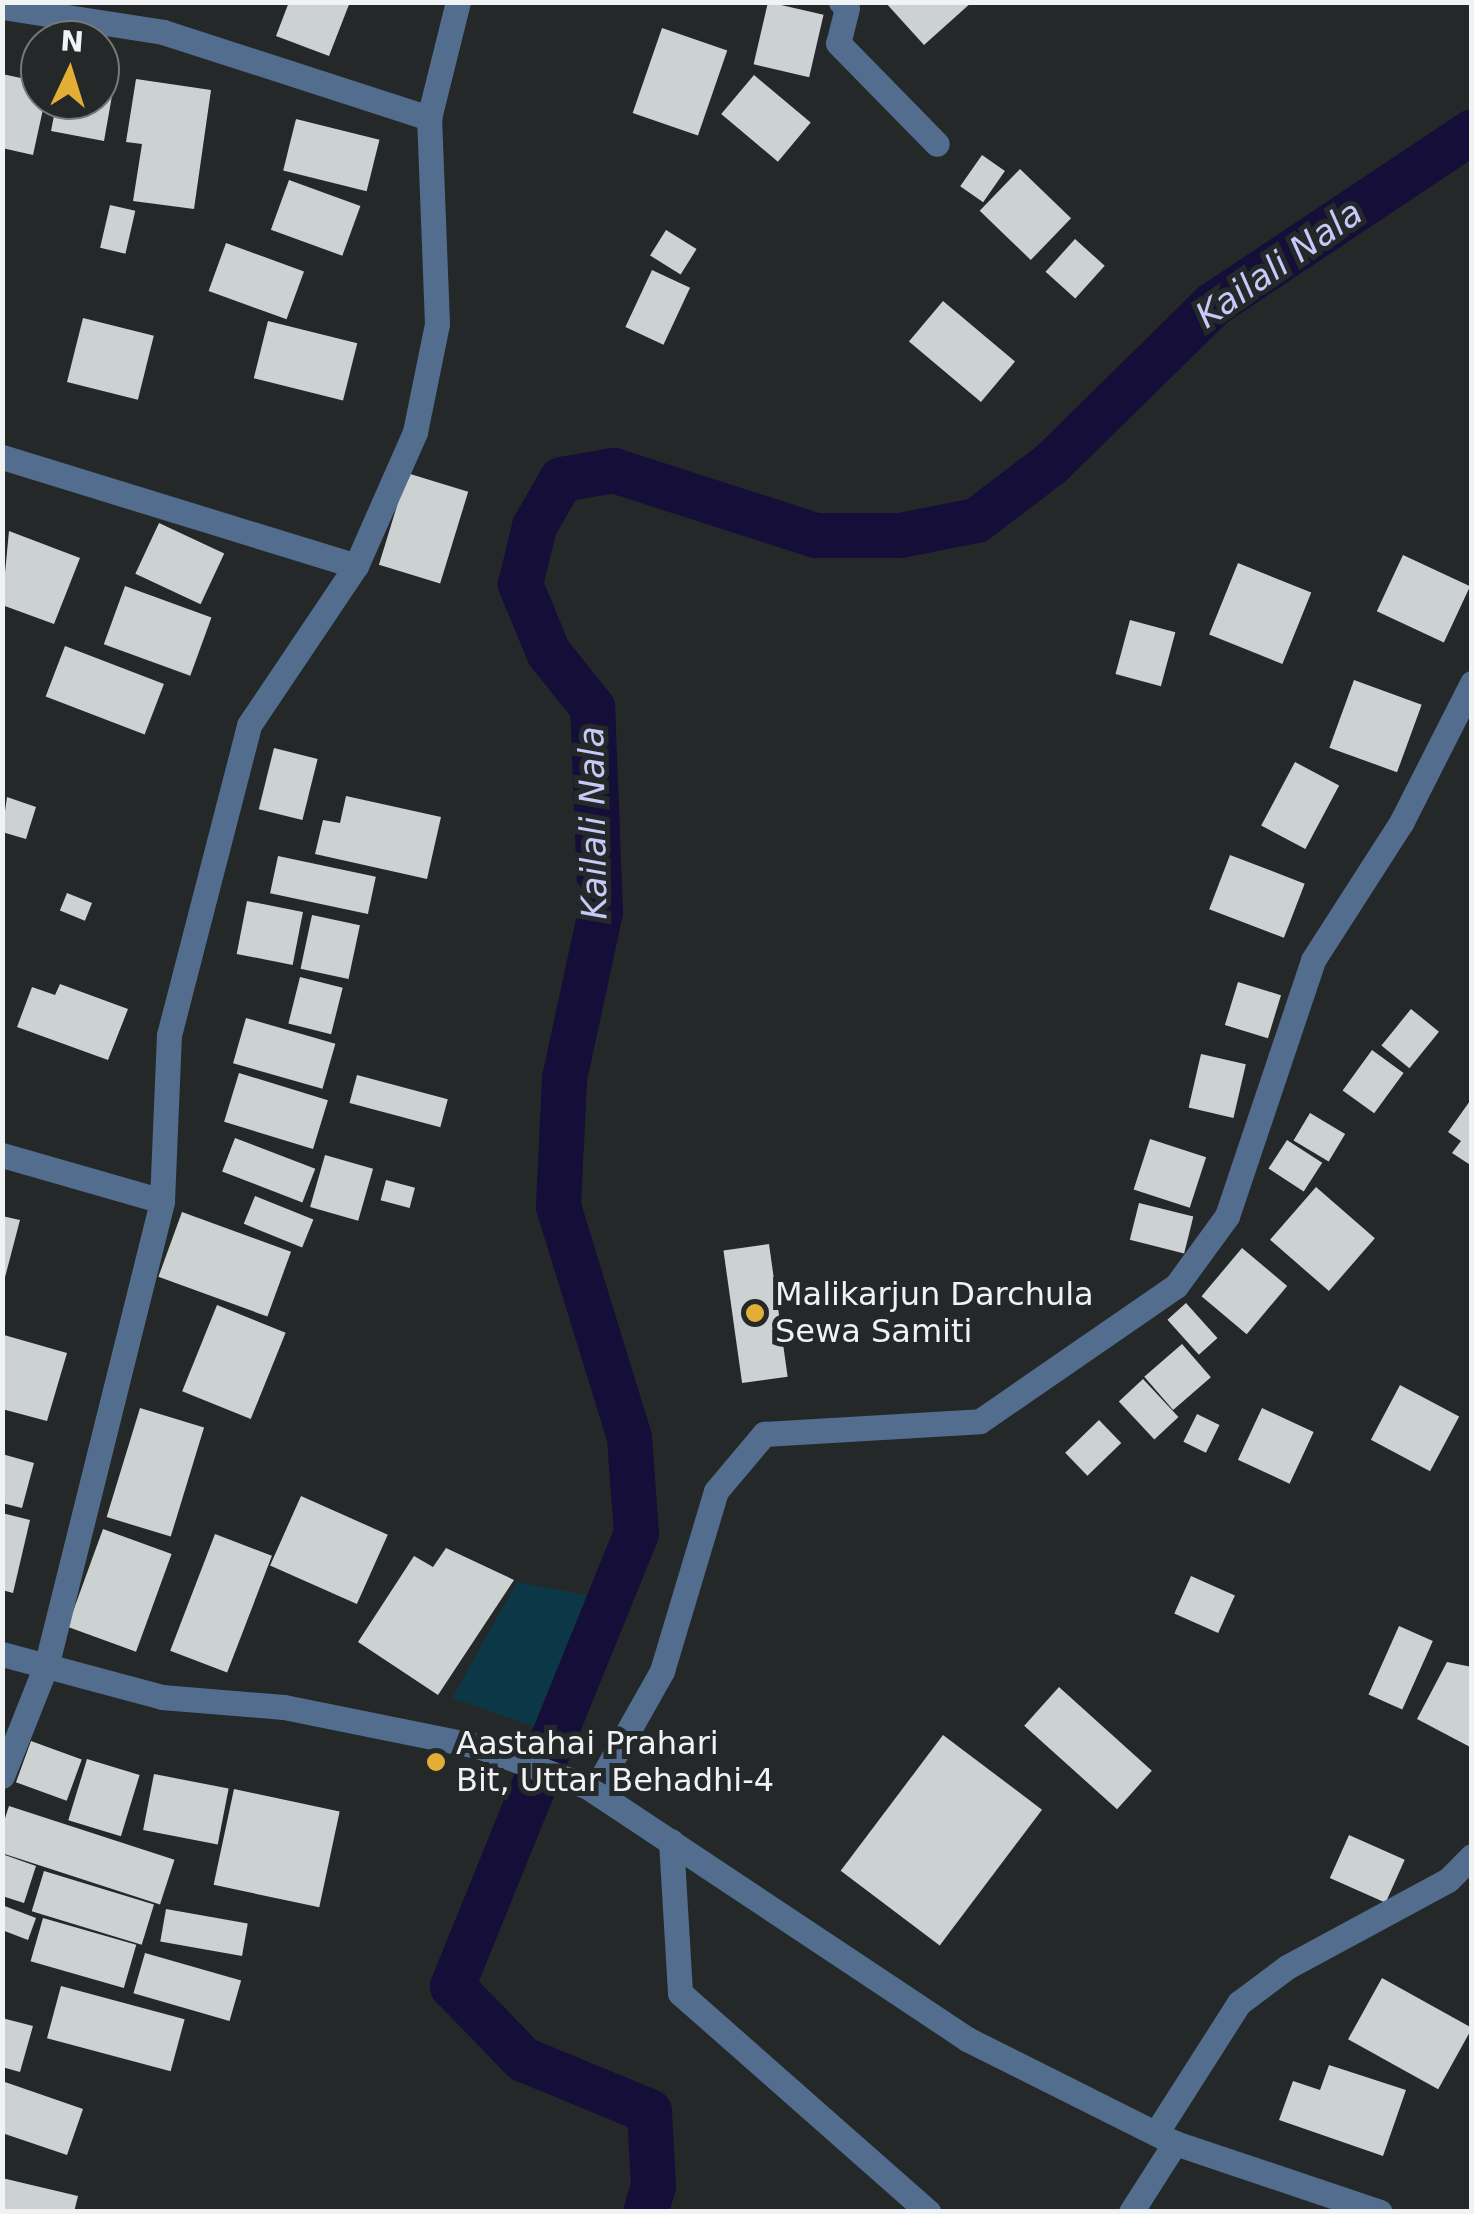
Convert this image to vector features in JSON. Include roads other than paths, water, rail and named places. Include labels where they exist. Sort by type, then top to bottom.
[{"type":"street","points":[[2,1776],[47,1663],[162,1201],[169,1035],[249,726],[356,566],[415,432],[436,324],[429,118],[458,2]]},
{"type":"street","points":[[841,2],[847,8],[838,43],[937,144]]},
{"type":"street","points":[[17,7],[164,32],[429,118]]},
{"type":"street","points":[[2,457],[356,566]]},
{"type":"street","points":[[592,1789],[662,1671],[716,1491],[764,1434],[980,1422],[1176,1286],[1227,1216],[1313,960],[1401,823],[1472,683]]},
{"type":"street","points":[[2,1155],[162,1201]]},
{"type":"street","points":[[2,1654],[162,1696],[284,1707],[478,1746],[592,1789],[967,2039],[1166,2136],[1380,2212]]},
{"type":"street","points":[[671,1841],[680,1992],[928,2212]]},
{"type":"street","points":[[1131,2212],[1166,2136],[1238,2002],[1288,1967],[1448,1880],[1472,1856]]},
{"type":"waterway","name":"Kailali Nala","points":[[645,2212],[653,2186],[649,2111],[523,2059],[452,1986],[636,1533],[629,1437],[558,1206],[564,1078],[600,911],[592,707],[548,652],[520,584],[534,526],[561,479],[613,470],[815,535],[900,535],[976,520],[1051,463],[1213,304],[1472,131]]},
{"type":"place","name":"Malikarjun Darchula Sewa Samiti","points":[[755,1313]]},
{"type":"place","name":"Aastahai Prahari Bit, Uttar Behadhi-4","points":[[436,1762]]}]
